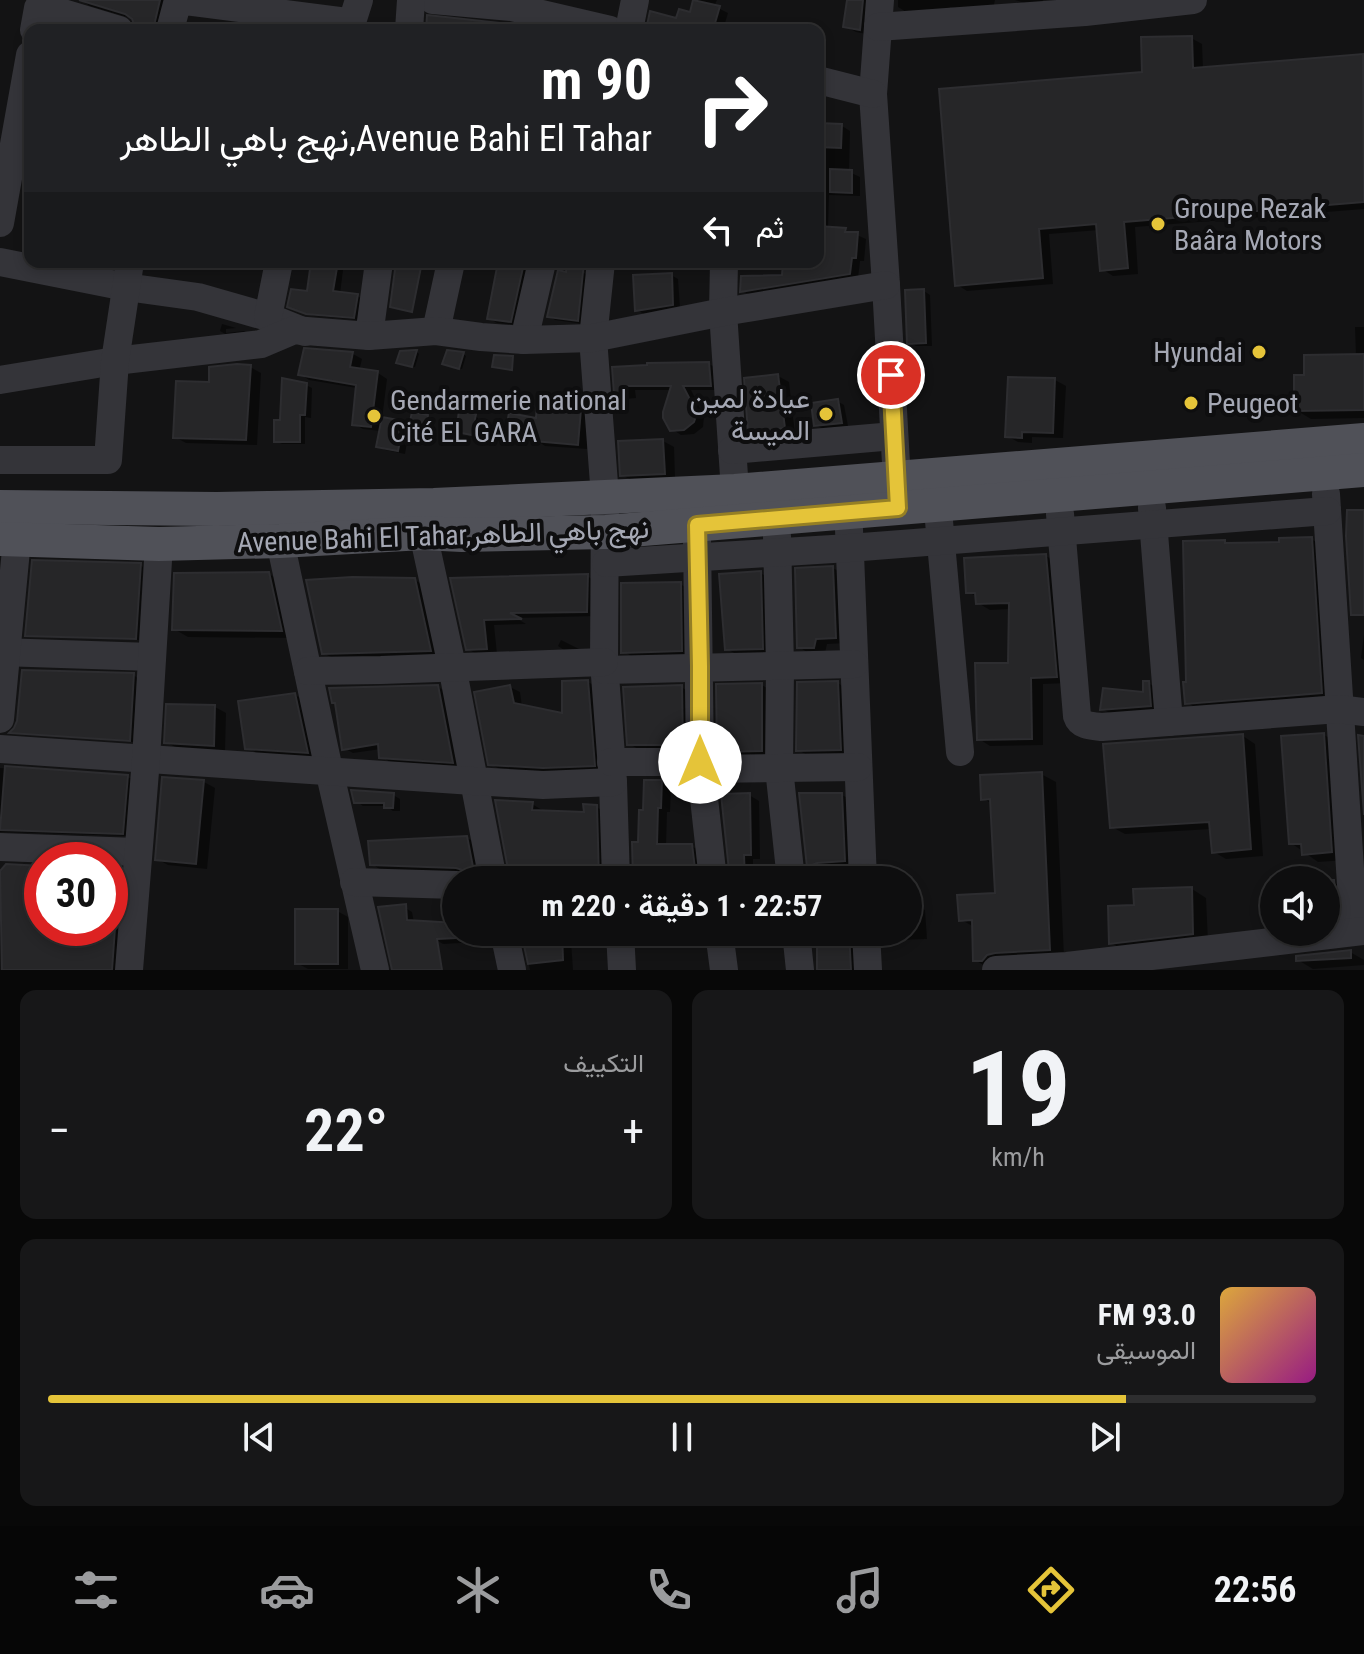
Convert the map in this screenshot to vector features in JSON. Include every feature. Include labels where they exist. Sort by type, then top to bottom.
[{"type":"main road","name":"Avenue Bahi El Tahar,نهج باهي الطاهر","points":[[0,507],[232,509],[434,505],[735,491],[898,493],[1364,440]]},
{"type":"main road","name":"Avenue Bahi El Tahar,نهج باهي الطاهر","points":[[9,539],[159,544],[423,533],[606,548],[777,536],[898,493],[937,505],[1364,470]]},
{"type":"street","points":[[172,24],[178,0],[250,5],[347,22],[353,19],[359,0]]},
{"type":"street","points":[[409,24],[411,0]]},
{"type":"street","points":[[433,0],[513,4],[588,24]]},
{"type":"street","points":[[630,24],[635,0]]},
{"type":"street","points":[[898,493],[873,94],[879,13],[1193,0]]},
{"type":"street","points":[[48,10],[98,24]]},
{"type":"street","points":[[0,223],[13,171],[19,71]]},
{"type":"street","points":[[824,82],[873,94]]},
{"type":"street","points":[[0,262],[24,264]]},
{"type":"street","points":[[59,268],[128,275],[268,317],[306,332]]},
{"type":"street","points":[[268,317],[278,268]]},
{"type":"street","points":[[369,336],[378,268]]},
{"type":"street","points":[[436,331],[450,268]]},
{"type":"street","points":[[524,340],[541,268]]},
{"type":"street","points":[[600,268],[593,338],[605,497],[604,666],[615,866]]},
{"type":"street","points":[[724,268],[723,312],[735,491]]},
{"type":"street","points":[[0,460],[108,460],[115,361],[128,275]]},
{"type":"street","points":[[0,380],[115,361],[261,344],[294,330],[369,336],[436,331],[524,340],[593,338],[723,312],[886,285]]},
{"type":"street","points":[[732,450],[894,436]]},
{"type":"street","points":[[996,970],[1067,968],[1359,931],[1352,711],[1325,473]]},
{"type":"street","points":[[1225,481],[1227,519]]},
{"type":"street","points":[[1151,487],[1169,722]]},
{"type":"street","points":[[1059,495],[1078,720],[1083,724],[1102,727],[1352,711]]},
{"type":"street","points":[[937,505],[960,752]]},
{"type":"street","points":[[790,866],[779,768],[777,536],[849,548],[1327,511]]},
{"type":"street","points":[[848,512],[862,866]]},
{"type":"street","points":[[423,533],[490,866]]},
{"type":"street","points":[[0,719],[9,539]]},
{"type":"street","points":[[280,541],[375,970]]},
{"type":"street","points":[[697,541],[701,765],[712,866]]},
{"type":"street","points":[[129,970],[159,544]]},
{"type":"street","points":[[4,652],[152,657]]},
{"type":"street","points":[[308,671],[452,666],[780,667],[854,664]]},
{"type":"street","points":[[0,749],[543,785],[612,772],[701,765],[858,767]]},
{"type":"street","points":[[0,847],[137,852]]},
{"type":"street","points":[[354,882],[442,885]]},
{"type":"street","points":[[507,946],[512,970]]},
{"type":"street","points":[[621,946],[622,970]]},
{"type":"street","points":[[721,946],[724,970]]},
{"type":"street","points":[[797,946],[800,970]]},
{"type":"street","points":[[867,946],[868,970]]},
{"type":"building","points":[[79,0],[160,0],[154,24],[134,24],[125,14]]},
{"type":"building","points":[[693,0],[720,6],[715,24],[647,24],[650,11],[676,18],[679,9],[690,12]]},
{"type":"building","points":[[847,0],[863,0],[860,30],[843,27]]},
{"type":"building","points":[[427,15],[509,24],[426,24]]},
{"type":"building","points":[[1192,36],[1193,68],[1363,54],[1364,202],[1124,222],[1128,268],[1100,271],[1096,224],[1039,229],[1043,278],[955,286],[939,89],[1142,72],[1141,37]]},
{"type":"building","points":[[824,123],[842,124],[841,148],[824,147]]},
{"type":"building","points":[[830,169],[852,170],[852,193],[830,192]]},
{"type":"building","points":[[824,226],[858,232],[856,258],[852,258],[850,274],[740,292],[741,276],[782,275],[783,268],[824,268]]},
{"type":"building","points":[[310,268],[337,268],[333,291],[358,294],[354,318],[306,314],[287,307],[291,289],[307,291]]},
{"type":"building","points":[[395,268],[421,268],[412,312],[390,307]]},
{"type":"building","points":[[497,268],[523,268],[511,322],[487,319]]},
{"type":"building","points":[[566,268],[583,268],[578,321],[547,317],[558,270],[566,272]]},
{"type":"building","points":[[672,273],[673,305],[635,311],[633,275]]},
{"type":"building","points":[[924,289],[926,343],[907,344],[905,290]]},
{"type":"building","points":[[304,348],[353,352],[350,367],[378,371],[371,427],[352,425],[356,385],[298,375]]},
{"type":"building","points":[[417,350],[412,367],[396,363],[400,351]]},
{"type":"building","points":[[447,350],[464,352],[459,369],[442,364]]},
{"type":"building","points":[[1364,354],[1364,410],[1294,411],[1294,375],[1304,375],[1304,355]]},
{"type":"building","points":[[494,355],[513,356],[512,370],[492,367]]},
{"type":"building","points":[[709,362],[711,386],[683,386],[696,416],[684,430],[670,431],[663,418],[671,386],[627,386],[627,394],[614,394],[612,367]]},
{"type":"building","points":[[251,365],[246,440],[173,438],[176,381],[209,382],[209,367]]},
{"type":"building","points":[[778,374],[785,428],[748,432],[744,378]]},
{"type":"building","points":[[1008,377],[1055,378],[1053,433],[1022,432],[1022,438],[1005,437]]},
{"type":"building","points":[[282,378],[307,383],[305,415],[300,415],[300,442],[274,442],[274,420],[280,420]]},
{"type":"building","name":"عيادة لمين الميسة","points":[[838,399],[842,423],[814,426],[811,403]]},
{"type":"building","points":[[537,405],[581,409],[578,445],[534,441],[534,438],[505,434],[509,413],[536,418]]},
{"type":"building","points":[[459,411],[476,414],[472,435],[456,432]]},
{"type":"building","points":[[412,412],[428,415],[424,434],[408,431]]},
{"type":"building","points":[[382,417],[404,421],[398,451],[376,447]]},
{"type":"building","points":[[663,439],[665,474],[620,476],[618,441]]},
{"type":"building","points":[[1347,510],[1364,510],[1364,615],[1351,615]]},
{"type":"building","points":[[1312,537],[1322,693],[1185,704],[1183,541],[1279,542],[1279,538]]},
{"type":"building","points":[[1046,554],[1057,677],[1031,678],[1032,739],[977,740],[975,663],[1008,663],[1009,603],[976,604],[975,593],[966,593],[964,558]]},
{"type":"building","points":[[32,560],[141,563],[136,639],[25,636]]},
{"type":"building","points":[[833,566],[836,638],[816,639],[814,648],[797,648],[795,568]]},
{"type":"building","points":[[761,571],[763,649],[725,650],[719,574]]},
{"type":"building","points":[[269,572],[282,631],[172,630],[174,573]]},
{"type":"building","points":[[588,574],[587,612],[510,613],[522,619],[484,620],[487,649],[466,650],[450,578]]},
{"type":"building","points":[[415,578],[431,651],[322,654],[306,580]]},
{"type":"building","points":[[681,582],[682,651],[621,653],[621,583]]},
{"type":"building","points":[[22,670],[134,673],[130,741],[9,733],[17,721]]},
{"type":"building","points":[[588,680],[595,766],[543,768],[488,765],[474,692],[510,685],[514,703],[562,713],[562,681]]},
{"type":"building","points":[[838,681],[841,750],[796,751],[797,682]]},
{"type":"building","points":[[1143,681],[1149,681],[1151,706],[1100,710],[1103,688],[1143,692]]},
{"type":"building","points":[[762,683],[762,751],[717,752],[716,684]]},
{"type":"building","points":[[438,685],[453,763],[379,758],[378,744],[342,750],[335,703],[332,703],[329,688]]},
{"type":"building","points":[[682,685],[683,745],[627,745],[623,687]]},
{"type":"building","points":[[295,693],[308,753],[245,749],[238,701]]},
{"type":"building","points":[[166,704],[215,705],[214,746],[164,743]]},
{"type":"building","points":[[1324,733],[1332,852],[1302,855],[1301,844],[1289,844],[1281,736]]},
{"type":"building","points":[[1243,734],[1251,849],[1212,853],[1209,822],[1110,828],[1103,744]]},
{"type":"building","points":[[1358,735],[1364,736],[1364,815]]},
{"type":"building","points":[[5,766],[128,775],[123,834],[0,830]]},
{"type":"building","points":[[1042,772],[1050,950],[995,953],[987,955],[982,961],[973,961],[972,920],[959,921],[957,895],[995,893],[990,799],[981,800],[980,775]]},
{"type":"building","points":[[162,777],[204,780],[196,864],[155,860]]},
{"type":"building","points":[[644,780],[662,780],[657,844],[692,844],[695,866],[633,866],[632,842],[638,842],[639,810],[643,810]]},
{"type":"building","points":[[351,790],[394,793],[393,808],[384,808],[384,803],[354,803]]},
{"type":"building","points":[[750,793],[751,855],[744,855],[744,866],[729,866],[721,794]]},
{"type":"building","points":[[799,793],[842,793],[845,861],[807,866]]},
{"type":"building","points":[[495,800],[533,802],[532,810],[584,812],[583,804],[597,805],[599,866],[507,866]]},
{"type":"building","points":[[467,836],[473,866],[370,865],[368,841]]},
{"type":"building","points":[[6,864],[24,865],[24,946],[114,946],[112,970],[2,970],[0,871]]},
{"type":"building","points":[[1192,887],[1193,934],[1109,944],[1108,906],[1134,905],[1133,889]]},
{"type":"building","points":[[406,904],[407,920],[442,922],[442,939],[437,939],[442,970],[392,970],[378,907]]},
{"type":"building","points":[[295,909],[338,909],[338,964],[295,964]]},
{"type":"building","points":[[524,946],[562,946],[563,960],[528,964]]},
{"type":"building","points":[[817,946],[850,946],[851,970],[817,970]]},
{"type":"building","points":[[1351,950],[1351,958],[1296,961],[1296,956]]},
{"type":"place","name":"Groupe Rezak Baâra Motors","points":[[1158,224]]},
{"type":"place","name":"Hyundai","points":[[1259,352]]},
{"type":"place","name":"Peugeot","points":[[1191,403]]},
{"type":"place","name":"عيادة لمين الميسة","points":[[826,414]]},
{"type":"place","name":"Gendarmerie national Cité EL GARA","points":[[374,416]]},
{"type":"route","points":[[700,762],[697,525],[898,508],[891,375]]}]
